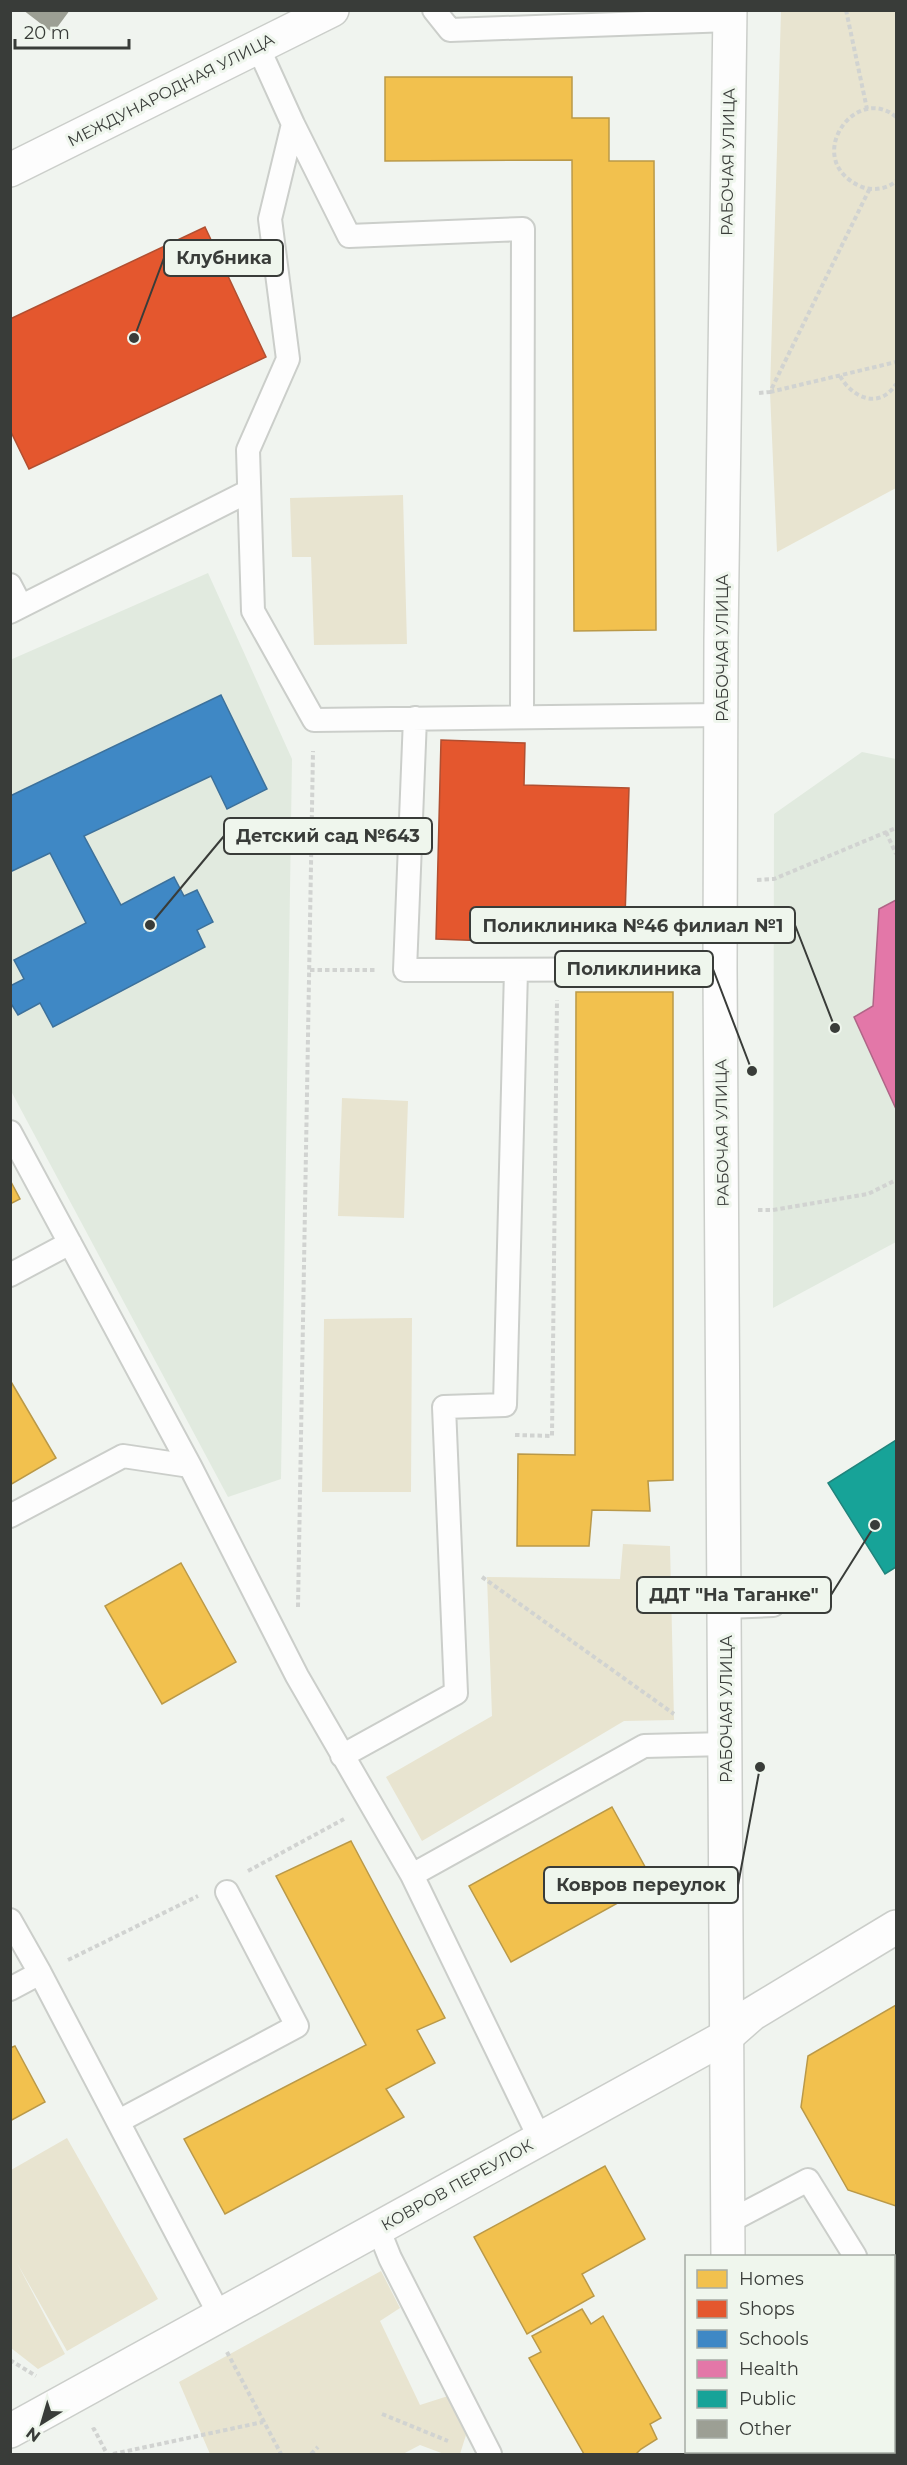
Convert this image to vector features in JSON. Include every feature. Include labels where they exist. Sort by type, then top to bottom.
[{"type":"street","name":"МЕЖДУНАРОДНАЯ УЛИЦА","points":[[10,170],[332,10]]},
{"type":"street","name":"РАБОЧАЯ УЛИЦА","points":[[728,2255],[726,1607],[720,969],[730,15]]},
{"type":"street","name":"КОВРОВ ПЕРЕУЛОК","points":[[10,2431],[222,2331],[378,2228],[727,2036],[753,2014],[897,1927]]},
{"type":"lane","points":[[434,10],[450,30],[730,15]]},
{"type":"lane","points":[[258,47],[292,124],[349,236],[523,229],[522,717]]},
{"type":"lane","points":[[292,124],[270,219],[288,359],[248,450],[253,610],[314,720],[721,715]]},
{"type":"lane","points":[[10,585],[16,609],[249,491]]},
{"type":"lane","points":[[414,718],[405,970],[720,969]]},
{"type":"lane","points":[[342,1755],[456,1693],[444,1407],[505,1405],[516,970]]},
{"type":"lane","points":[[10,1132],[190,1467],[297,1676],[412,1875],[540,2139]]},
{"type":"lane","points":[[10,1275],[70,1243]]},
{"type":"lane","points":[[10,1516],[123,1456],[190,1467]]},
{"type":"lane","points":[[726,1607],[773,1605]]},
{"type":"lane","points":[[412,1875],[644,1746],[726,1744]]},
{"type":"lane","points":[[119,2121],[297,2026],[227,1892]]},
{"type":"lane","points":[[10,1920],[119,2121],[222,2331]]},
{"type":"lane","points":[[10,1989],[39,1973]]},
{"type":"lane","points":[[728,2222],[808,2180],[854,2255]]},
{"type":"lane","points":[[378,2228],[390,2258],[490,2454]]},
{"type":"path","points":[[846,10],[867,109]]},
{"type":"path","points":[[897,117],[890,111],[867,109],[846,119],[834,139],[835,161],[848,181],[869,190],[891,186],[897,182]]},
{"type":"path","points":[[770,392],[869,190]]},
{"type":"path","points":[[754,394],[897,362]]},
{"type":"path","points":[[840,376],[847,388],[857,396],[871,399],[884,396],[897,384]]},
{"type":"path","points":[[298,1616],[314,720]]},
{"type":"path","points":[[754,880],[774,879],[897,828]]},
{"type":"path","points":[[886,832],[897,854]]},
{"type":"path","points":[[310,970],[405,970]]},
{"type":"path","points":[[723,1209],[773,1210],[868,1194],[897,1179]]},
{"type":"path","points":[[482,1576],[677,1716]]},
{"type":"path","points":[[222,2331],[263,2422],[281,2454]]},
{"type":"path","points":[[382,2414],[452,2443]]},
{"type":"path","points":[[113,2454],[263,2422]]},
{"type":"path","points":[[83,2434],[94,2429],[107,2454]]},
{"type":"path","points":[[311,2454],[318,2447]]},
{"type":"shaded area","points":[[781,11],[896,11],[896,488],[777,552],[770,392]]},
{"type":"shaded area","points":[[403,495],[407,644],[314,645],[311,557],[292,557],[290,498]]},
{"type":"shaded area","points":[[208,573],[292,759],[281,1479],[228,1497],[11,1091],[10,660]]},
{"type":"shaded area","points":[[862,752],[896,759],[896,1242],[773,1308],[774,814]]},
{"type":"shaded area","points":[[342,1098],[408,1101],[404,1218],[338,1216]]},
{"type":"shaded area","points":[[412,1318],[411,1492],[322,1492],[324,1319]]},
{"type":"shaded area","points":[[623,1544],[670,1546],[674,1720],[624,1721],[422,1841],[386,1777],[492,1716],[487,1577],[620,1579]]},
{"type":"shaded area","points":[[67,2138],[158,2299],[67,2351],[17,2263],[65,2354],[38,2369],[11,2348],[11,2170]]},
{"type":"shaded area","points":[[381,2271],[400,2308],[380,2321],[420,2405],[448,2396],[466,2435],[460,2454],[444,2454],[420,2445],[403,2454],[210,2454],[179,2382]]},
{"type":"building: Homes","points":[[385,77],[572,77],[572,118],[609,118],[609,161],[654,161],[656,630],[574,631],[572,160],[385,161]]},
{"type":"building: Homes","points":[[576,992],[673,992],[673,1480],[648,1481],[650,1511],[592,1510],[589,1546],[517,1546],[518,1454],[575,1455]]},
{"type":"building: Homes","points":[[10,1180],[20,1199],[10,1204]]},
{"type":"building: Homes","points":[[10,1380],[56,1458],[10,1485]]},
{"type":"building: Homes","points":[[181,1563],[236,1662],[162,1704],[105,1606]]},
{"type":"building: Homes","points":[[612,1807],[654,1883],[511,1962],[469,1886]]},
{"type":"building: Homes","points":[[351,1841],[445,2018],[417,2030],[435,2063],[386,2089],[404,2117],[225,2214],[184,2139],[366,2045],[276,1876]]},
{"type":"building: Homes","points":[[896,2005],[896,2206],[848,2190],[801,2107],[808,2056]]},
{"type":"building: Homes","points":[[15,2046],[45,2102],[10,2121],[10,2048]]},
{"type":"building: Homes","points":[[605,2166],[645,2239],[582,2274],[594,2296],[527,2334],[474,2237]]},
{"type":"building: Homes","points":[[582,2309],[591,2324],[603,2316],[661,2418],[650,2424],[657,2439],[636,2454],[584,2454],[529,2358],[541,2352],[532,2336]]},
{"type":"building: Homes","points":[[895,2422],[896,2454],[835,2454],[895,2453]]},
{"type":"building: Shops","points":[[205,227],[266,357],[29,469],[10,430],[10,319]]},
{"type":"building: Shops","points":[[441,740],[525,743],[524,785],[629,788],[625,918],[520,916],[519,942],[436,939]]},
{"type":"building: Schools","points":[[221,695],[267,789],[227,809],[211,776],[84,836],[121,905],[174,877],[184,896],[197,890],[213,922],[197,930],[205,947],[53,1027],[40,1003],[18,1015],[10,1002],[10,986],[24,979],[14,960],[86,923],[50,853],[10,872],[10,796]]},
{"type":"building: Health","points":[[896,900],[896,1109],[854,1017],[873,1006],[879,909]]},
{"type":"building: Public","points":[[896,1440],[896,1567],[885,1574],[828,1483]]},
{"type":"building: Other","points":[[23,10],[70,10],[53,33]]},
{"type":"place","name":"Клубника","points":[[134,338]]},
{"type":"place","name":"Детский сад №643","points":[[150,925]]},
{"type":"place","name":"Поликлиника №46 филиал №1","points":[[835,1028]]},
{"type":"place","name":"Поликлиника","points":[[752,1071]]},
{"type":"place","name":"ДДТ \"На Таганке\"","points":[[875,1525]]},
{"type":"place","name":"Ковров переулок","points":[[760,1767]]}]
